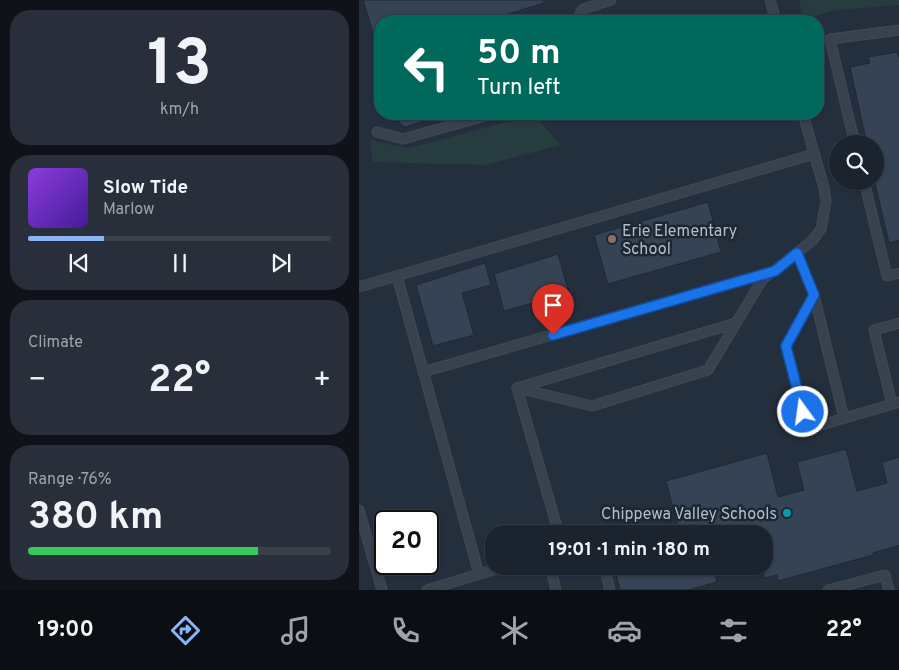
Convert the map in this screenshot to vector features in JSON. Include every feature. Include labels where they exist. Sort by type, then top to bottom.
[{"type":"lane","points":[[580,15],[583,9],[611,0]]},
{"type":"lane","points":[[770,0],[774,15]]},
{"type":"lane","points":[[853,135],[829,38],[899,30]]},
{"type":"lane","points":[[377,132],[403,139],[471,120]]},
{"type":"lane","points":[[517,388],[592,406],[708,370],[762,280],[813,240],[821,229],[826,201],[805,120]]},
{"type":"lane","points":[[359,287],[815,154]]},
{"type":"lane","points":[[866,190],[887,276],[899,273]]},
{"type":"lane","points":[[797,253],[814,295],[844,418]]},
{"type":"lane","points":[[423,372],[775,271]]},
{"type":"lane","points":[[397,276],[479,574]]},
{"type":"lane","points":[[814,295],[786,346],[807,429],[895,403],[873,330],[899,323]]},
{"type":"lane","points":[[517,388],[736,323]]},
{"type":"lane","points":[[517,388],[556,525]]},
{"type":"lane","points":[[359,510],[381,590]]},
{"type":"lane","points":[[427,590],[485,572]]},
{"type":"lane","points":[[828,590],[885,574],[889,590]]},
{"type":"lane","points":[[553,575],[557,590]]},
{"type":"lane","points":[[606,575],[610,590]]},
{"type":"green space","points":[[799,0],[899,0],[899,5],[837,10],[819,15],[803,15]]},
{"type":"green space","points":[[515,120],[538,120],[561,145],[485,165],[373,162],[370,140],[409,148]]},
{"type":"building","points":[[363,0],[544,0],[544,3],[508,15],[374,15],[374,36]]},
{"type":"building","points":[[897,52],[900,61],[900,240],[889,243],[877,190],[884,190],[884,135],[865,135],[850,67],[870,63],[868,57]]},
{"type":"building","points":[[399,120],[429,120],[405,127],[400,124]]},
{"type":"building","points":[[708,202],[721,252],[608,284],[594,235]]},
{"type":"building","points":[[558,254],[569,293],[504,311],[494,274]]},
{"type":"building","points":[[485,263],[491,285],[462,293],[474,335],[433,346],[416,285]]},
{"type":"building","name":"Chippewa Valley Schools","points":[[846,449],[857,491],[887,483],[882,462],[900,457],[900,545],[873,553],[873,555],[778,581],[777,575],[764,578],[764,575],[773,575],[773,525],[678,525],[666,481],[767,453],[778,497],[804,490],[797,462]]},
{"type":"building","name":"Chippewa Valley Schools","points":[[616,575],[715,575],[717,582],[688,590],[620,590]]},
{"type":"place","name":"Erie Elementary School","points":[[612,239]]},
{"type":"place","name":"Chippewa Valley Schools","points":[[787,513]]},
{"type":"route","points":[[553,335],[775,271],[797,253],[814,295],[786,346],[803,412]]}]
